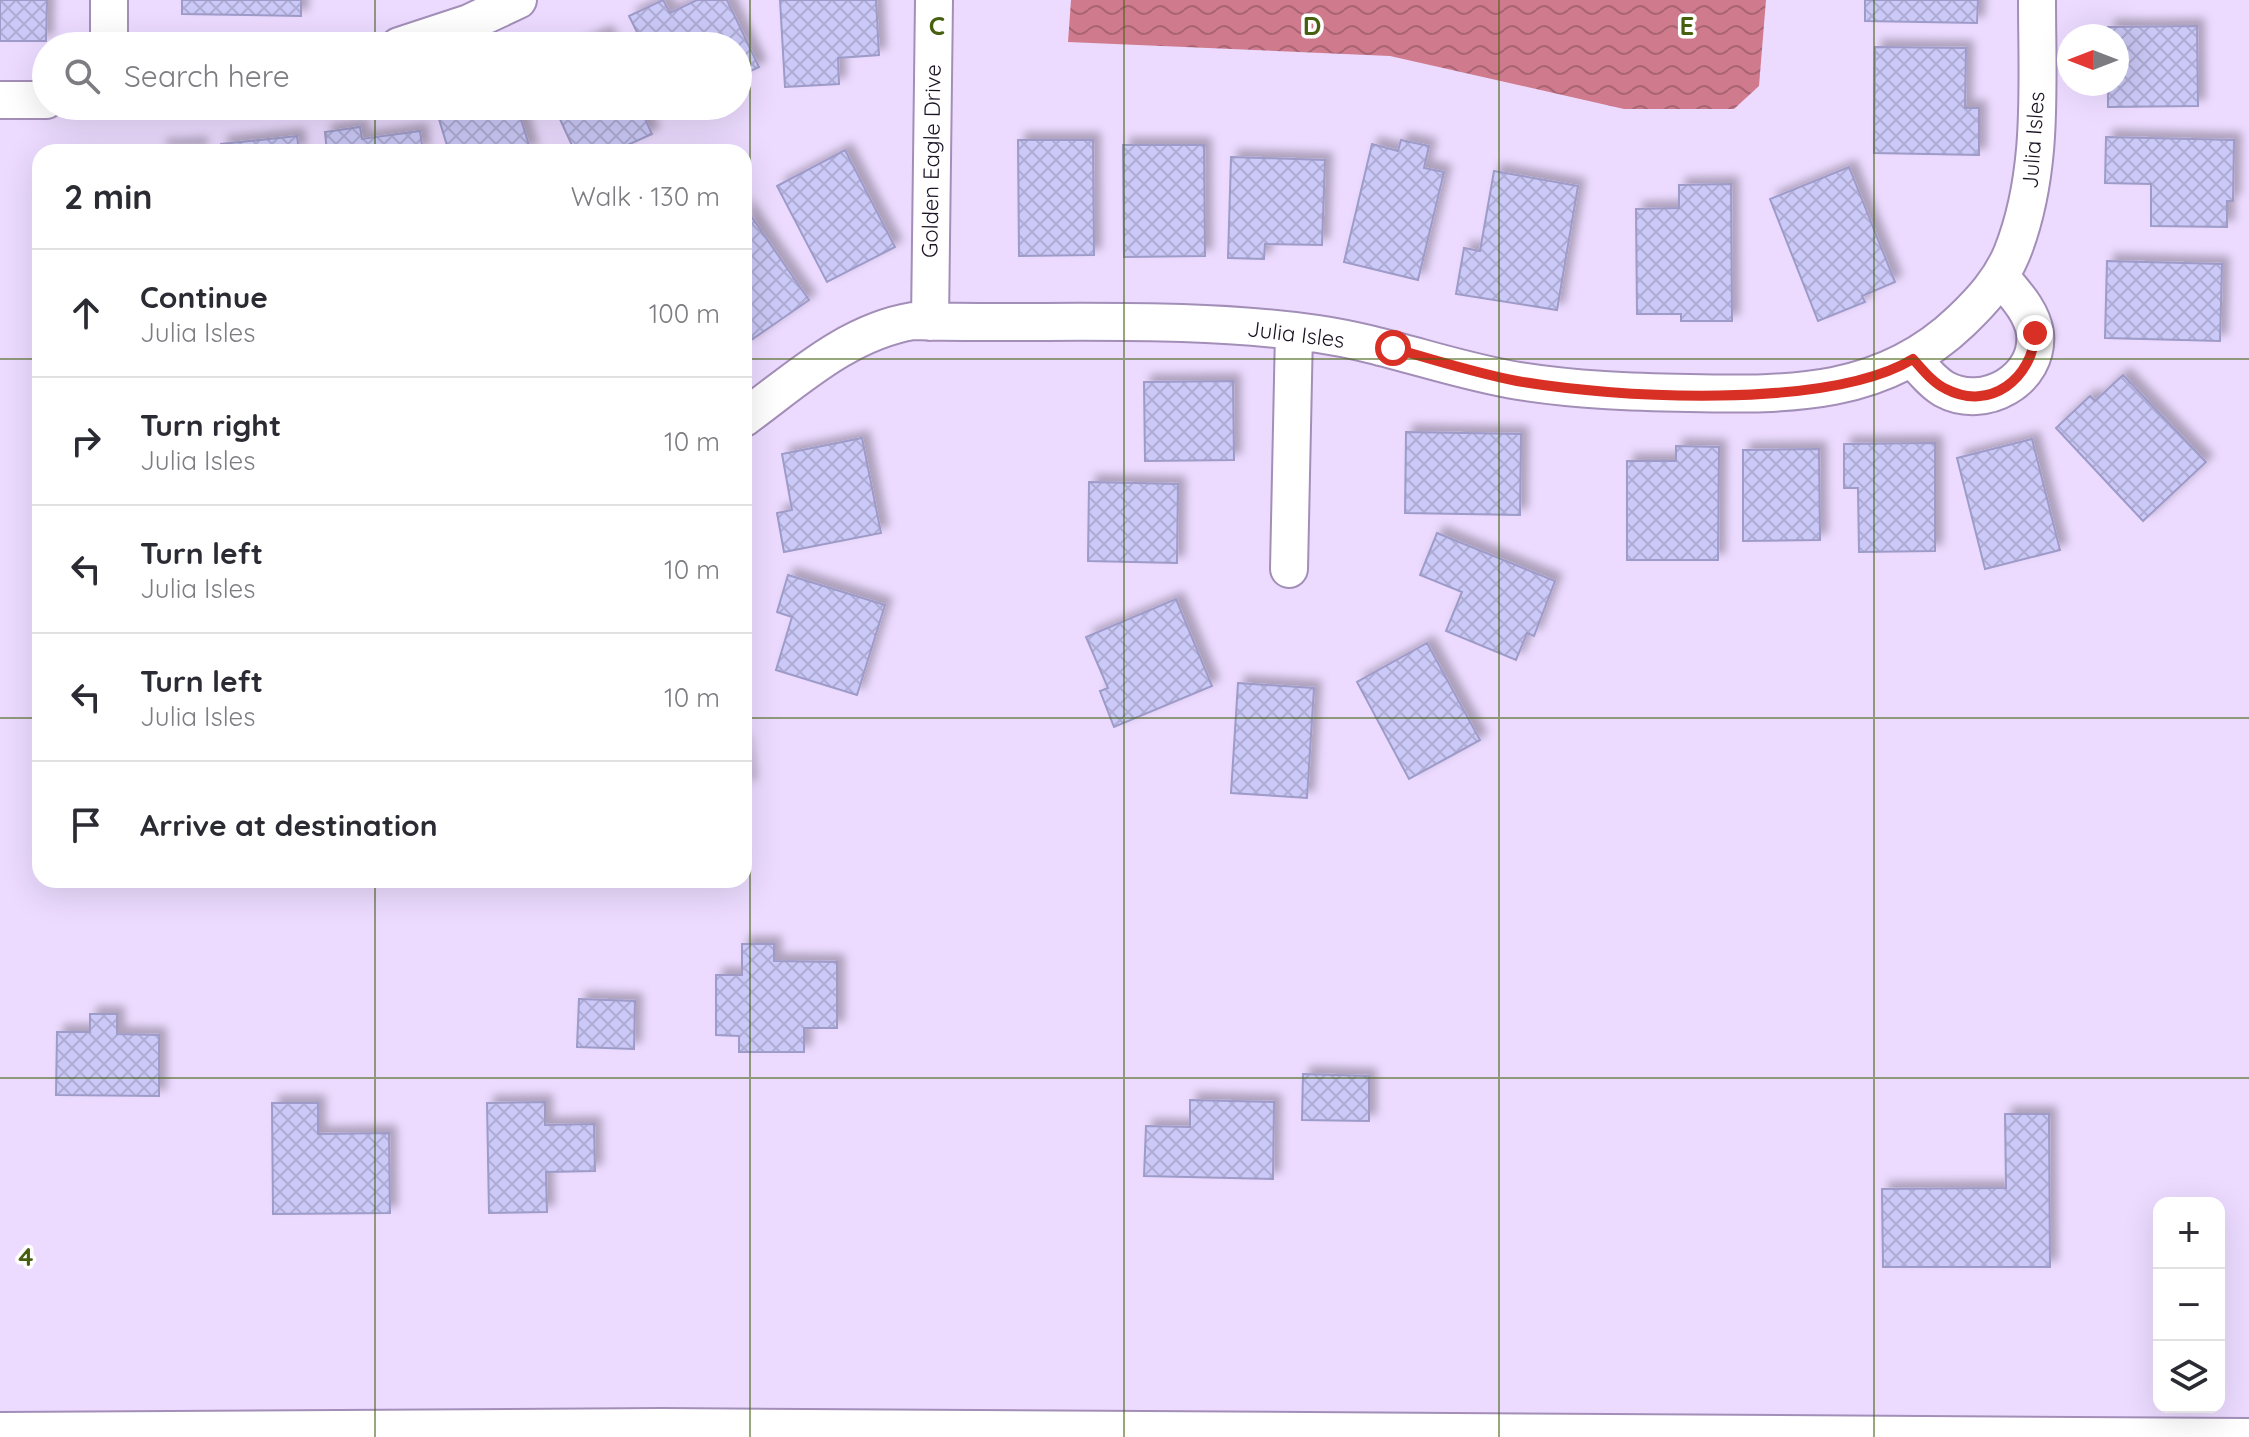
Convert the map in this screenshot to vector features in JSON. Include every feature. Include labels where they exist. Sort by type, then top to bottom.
[{"type":"street","points":[[109,0],[109,32]]},
{"type":"street","points":[[442,32],[518,0]]},
{"type":"street","name":"Golden Eagle Drive","points":[[930,322],[934,0]]},
{"type":"street","name":"Julia Isles","points":[[752,412],[853,341],[894,324],[930,322],[1207,325],[1294,332],[1393,348],[1517,381],[1632,392],[1813,391],[1880,375],[1913,359],[1965,317],[2000,276],[2020,231],[2033,181],[2037,0]]},
{"type":"street","points":[[0,100],[32,100]]},
{"type":"street","points":[[1913,359],[1944,389],[1970,396],[1994,393],[2016,380],[2030,362],[2035,333],[2028,312],[2000,276]]},
{"type":"street","points":[[1289,569],[1294,332]]},
{"type":"street","points":[[0,1431],[650,1427],[880,1433],[2249,1437]]},
{"type":"water","points":[[1071,0],[1766,0],[1759,86],[1734,109],[1624,109],[1390,56],[1068,42]]},
{"type":"building","points":[[0,0],[47,0],[46,32],[32,32],[32,41],[0,41]]},
{"type":"building","points":[[182,0],[301,0],[301,16],[182,14]]},
{"type":"building","points":[[663,0],[670,13],[697,0],[727,0],[742,32],[637,32],[629,16]]},
{"type":"building","points":[[780,0],[876,0],[879,55],[838,58],[839,84],[785,87]]},
{"type":"building","points":[[1865,0],[1978,0],[1977,23],[1865,21]]},
{"type":"building","points":[[2197,26],[2198,106],[2108,107],[2108,96],[2129,96],[2129,27]]},
{"type":"building","points":[[1875,47],[1966,48],[1965,108],[1979,108],[1979,155],[1874,153]]},
{"type":"building","points":[[752,52],[759,67],[752,70]]},
{"type":"building","points":[[439,120],[521,120],[529,144],[447,144]]},
{"type":"building","points":[[560,120],[646,120],[652,134],[630,144],[571,144]]},
{"type":"building","points":[[360,127],[362,139],[420,131],[422,144],[326,144],[325,132]]},
{"type":"building","points":[[297,136],[298,144],[221,144]]},
{"type":"building","points":[[2106,137],[2234,140],[2233,201],[2227,201],[2227,227],[2151,226],[2151,184],[2105,183]]},
{"type":"building","points":[[1018,140],[1093,140],[1094,255],[1019,256]]},
{"type":"building","points":[[1401,140],[1429,146],[1424,168],[1444,172],[1418,280],[1344,262],[1372,144],[1398,151]]},
{"type":"building","points":[[1123,145],[1204,145],[1205,256],[1124,257]]},
{"type":"building","points":[[845,150],[895,247],[827,282],[777,186]]},
{"type":"building","points":[[1231,157],[1325,160],[1322,245],[1265,244],[1264,259],[1228,258]]},
{"type":"building","points":[[1849,167],[1895,282],[1862,296],[1865,302],[1818,321],[1770,199]]},
{"type":"building","points":[[1494,171],[1578,186],[1557,310],[1456,294],[1464,248],[1480,251]]},
{"type":"building","points":[[1731,184],[1732,321],[1681,321],[1681,314],[1637,314],[1636,209],[1679,208],[1679,185]]},
{"type":"building","points":[[752,218],[809,300],[752,339]]},
{"type":"building","points":[[2107,261],[2222,264],[2220,341],[2105,338]]},
{"type":"building","points":[[2123,375],[2206,462],[2143,521],[2056,428],[2090,396],[2095,401]]},
{"type":"building","points":[[1233,381],[1234,460],[1145,461],[1144,382]]},
{"type":"building","points":[[1406,432],[1521,434],[1520,515],[1405,513]]},
{"type":"building","points":[[862,438],[881,533],[784,552],[777,513],[792,510],[782,454]]},
{"type":"building","points":[[2032,439],[2060,550],[1985,569],[1957,458]]},
{"type":"building","points":[[1935,443],[1935,551],[1859,552],[1858,488],[1844,488],[1844,444]]},
{"type":"building","points":[[1676,446],[1719,447],[1718,560],[1627,560],[1627,461],[1676,461]]},
{"type":"building","points":[[1819,449],[1820,540],[1743,541],[1743,450]]},
{"type":"building","points":[[1089,482],[1178,484],[1177,563],[1088,561]]},
{"type":"building","points":[[1437,533],[1555,581],[1534,636],[1527,633],[1516,660],[1446,631],[1462,592],[1420,575]]},
{"type":"building","points":[[788,575],[885,605],[857,695],[776,670],[792,617],[777,612]]},
{"type":"building","points":[[1176,599],[1212,686],[1114,727],[1100,691],[1108,688],[1086,637]]},
{"type":"building","points":[[1427,643],[1480,740],[1409,779],[1357,682]]},
{"type":"building","points":[[1238,683],[1314,688],[1307,798],[1231,793]]},
{"type":"building","points":[[742,944],[774,944],[774,961],[837,962],[837,1028],[804,1028],[804,1052],[739,1052],[739,1036],[716,1035],[716,975],[742,975]]},
{"type":"building","points":[[579,999],[635,1001],[634,1049],[577,1047]]},
{"type":"building","points":[[90,1014],[117,1014],[117,1034],[159,1035],[159,1096],[56,1095],[57,1032],[90,1032]]},
{"type":"building","points":[[1303,1074],[1369,1076],[1369,1121],[1302,1120]]},
{"type":"building","points":[[1190,1100],[1274,1102],[1273,1179],[1144,1176],[1146,1126],[1190,1127]]},
{"type":"building","points":[[545,1102],[545,1125],[594,1124],[595,1171],[546,1172],[547,1212],[489,1213],[487,1103]]},
{"type":"building","points":[[272,1103],[318,1103],[318,1134],[389,1133],[390,1213],[273,1214]]},
{"type":"building","points":[[2005,1114],[2049,1114],[2050,1267],[1883,1267],[1882,1189],[2006,1188]]},
{"type":"route","points":[[1393,348],[1517,381],[1632,392],[1813,391],[1880,375],[1913,359],[1944,389],[1981,396],[2005,389],[2024,372],[2034,348],[2035,333]]}]
